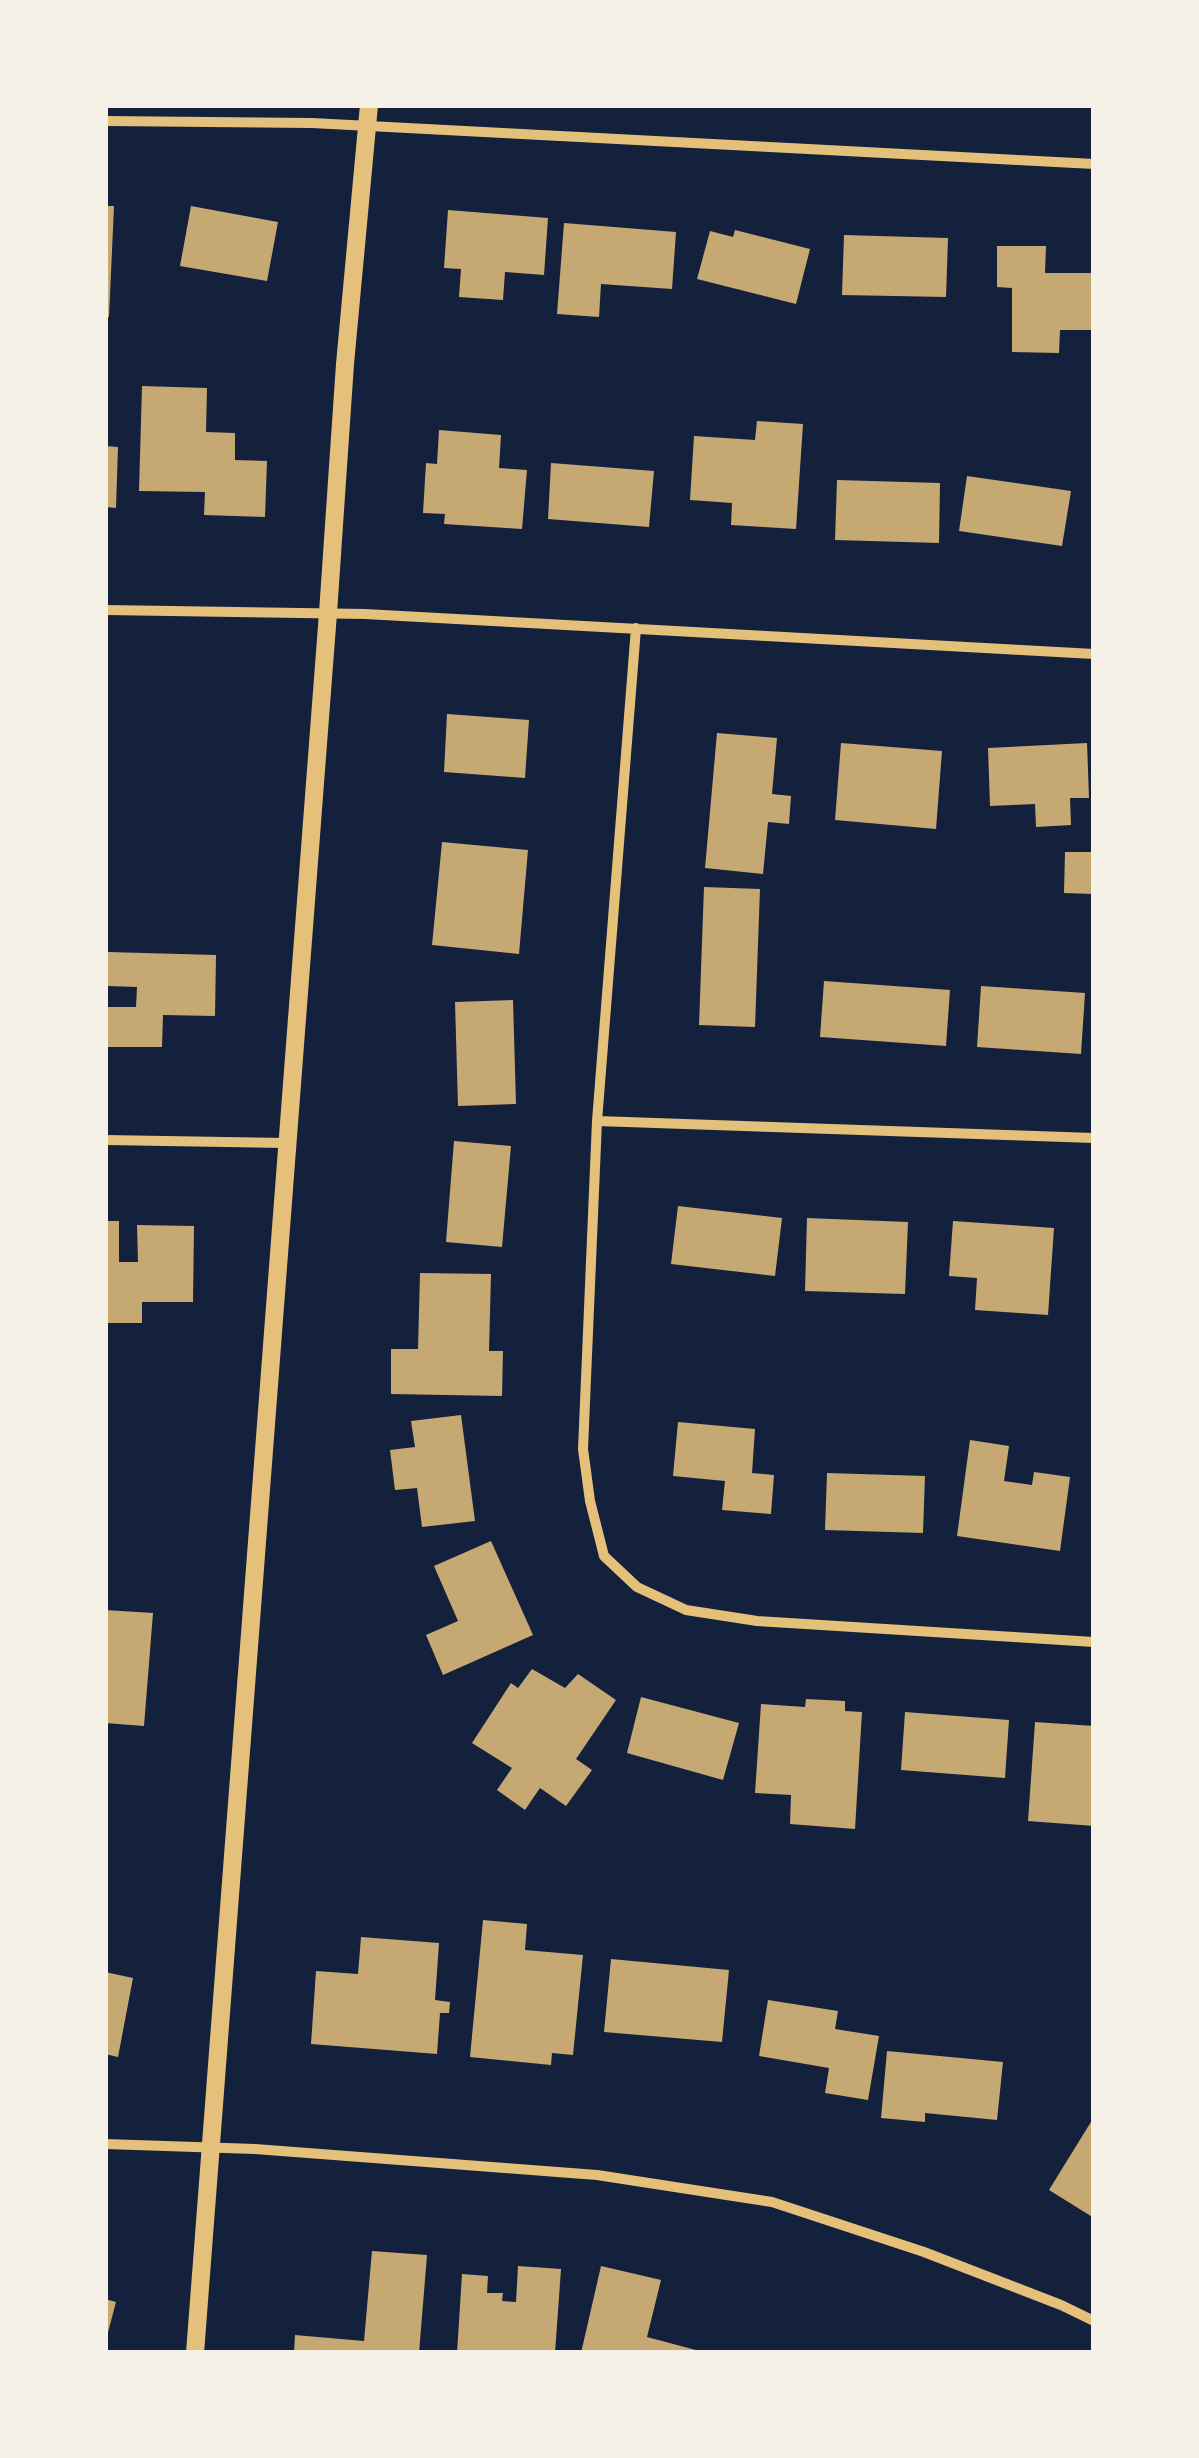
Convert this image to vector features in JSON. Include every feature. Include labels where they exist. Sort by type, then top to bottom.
[{"type":"street","points":[[195,2353],[344,364],[370,105]]},
{"type":"street","points":[[105,121],[368,125],[1094,164]]},
{"type":"street","points":[[105,610],[365,614],[1094,654]]},
{"type":"street","points":[[636,628],[597,1121],[583,1449],[590,1501],[604,1556],[637,1588],[686,1610],[757,1621],[1094,1642]]},
{"type":"street","points":[[597,1121],[1094,1138]]},
{"type":"street","points":[[105,1140],[286,1143]]},
{"type":"street","points":[[105,2144],[255,2148],[597,2175],[772,2202],[924,2252],[1061,2305],[1094,2322]]},
{"type":"building","points":[[105,206],[114,206],[109,317],[105,317]]},
{"type":"building","points":[[191,206],[278,222],[267,281],[180,266]]},
{"type":"building","points":[[448,210],[548,218],[544,275],[505,272],[503,300],[459,297],[461,269],[444,268]]},
{"type":"building","points":[[564,223],[676,232],[672,289],[601,284],[599,317],[557,314]]},
{"type":"building","points":[[735,230],[810,249],[796,304],[697,279],[710,231],[733,237]]},
{"type":"building","points":[[844,235],[948,238],[946,297],[842,295]]},
{"type":"building","points":[[997,246],[1046,246],[1045,273],[1091,273],[1091,330],[1060,330],[1059,353],[1012,352],[1012,288],[997,287]]},
{"type":"building","points":[[142,386],[207,388],[206,432],[235,433],[235,460],[267,461],[265,517],[204,515],[205,492],[139,491]]},
{"type":"building","points":[[757,421],[803,424],[796,529],[731,525],[732,503],[690,500],[694,436],[755,440]]},
{"type":"building","points":[[439,430],[501,435],[499,468],[527,470],[522,529],[444,524],[445,514],[423,513],[426,463],[437,464]]},
{"type":"building","points":[[105,446],[118,447],[116,508],[105,507]]},
{"type":"building","points":[[551,463],[654,471],[649,527],[548,519]]},
{"type":"building","points":[[967,476],[1071,491],[1062,546],[959,531]]},
{"type":"building","points":[[837,480],[940,483],[939,543],[835,540]]},
{"type":"building","points":[[447,714],[529,720],[525,778],[444,772]]},
{"type":"building","points":[[717,733],[777,738],[772,794],[791,796],[789,824],[768,822],[763,874],[705,868]]},
{"type":"building","points":[[841,743],[942,751],[936,829],[835,820]]},
{"type":"building","points":[[1087,743],[1089,798],[1070,798],[1071,825],[1036,827],[1035,804],[990,806],[988,748]]},
{"type":"building","points":[[442,842],[528,850],[519,954],[432,945]]},
{"type":"building","points":[[1065,852],[1094,852],[1094,894],[1064,893]]},
{"type":"building","points":[[704,887],[760,889],[755,1027],[699,1025]]},
{"type":"building","points":[[108,952],[216,955],[215,1016],[163,1015],[162,1047],[107,1047],[108,1007],[136,1007],[137,987],[107,986]]},
{"type":"building","points":[[824,981],[950,990],[946,1046],[820,1037]]},
{"type":"building","points":[[981,986],[1085,993],[1081,1054],[977,1047]]},
{"type":"building","points":[[513,1000],[516,1104],[458,1106],[455,1002]]},
{"type":"building","points":[[454,1141],[511,1146],[502,1247],[446,1242]]},
{"type":"building","points":[[678,1206],[782,1218],[775,1276],[671,1264]]},
{"type":"building","points":[[807,1218],[908,1222],[905,1294],[805,1291]]},
{"type":"building","points":[[105,1221],[119,1221],[119,1262],[138,1262],[137,1225],[194,1226],[193,1302],[142,1302],[142,1323],[105,1323]]},
{"type":"building","points":[[953,1221],[1054,1228],[1048,1315],[975,1310],[977,1278],[949,1276]]},
{"type":"building","points":[[420,1273],[491,1274],[489,1351],[503,1351],[502,1396],[391,1394],[391,1349],[418,1349]]},
{"type":"building","points":[[461,1415],[475,1521],[422,1527],[417,1488],[395,1490],[390,1450],[415,1447],[411,1421]]},
{"type":"building","points":[[678,1422],[755,1429],[752,1473],[774,1475],[771,1514],[722,1510],[725,1481],[673,1476]]},
{"type":"building","points":[[970,1440],[1009,1446],[1004,1481],[1032,1485],[1034,1472],[1070,1477],[1060,1551],[957,1536]]},
{"type":"building","points":[[827,1473],[925,1476],[923,1533],[825,1530]]},
{"type":"building","points":[[491,1541],[533,1635],[443,1675],[426,1635],[458,1621],[434,1566]]},
{"type":"building","points":[[105,1610],[153,1613],[144,1726],[105,1723]]},
{"type":"building","points":[[532,1669],[565,1688],[578,1674],[616,1700],[576,1759],[592,1770],[566,1806],[540,1788],[525,1810],[497,1790],[512,1768],[472,1743],[511,1683],[518,1688]]},
{"type":"building","points":[[641,1697],[739,1723],[723,1780],[627,1753]]},
{"type":"building","points":[[806,1699],[845,1701],[845,1711],[862,1712],[855,1829],[790,1824],[791,1795],[755,1793],[761,1704],[805,1707]]},
{"type":"building","points":[[905,1712],[1009,1720],[1005,1778],[901,1770]]},
{"type":"building","points":[[1035,1722],[1094,1726],[1094,1826],[1028,1821]]},
{"type":"building","points":[[483,1920],[527,1924],[525,1950],[583,1955],[573,2055],[552,2053],[551,2065],[470,2057]]},
{"type":"building","points":[[361,1937],[439,1943],[435,2000],[450,2002],[449,2013],[440,2013],[437,2054],[311,2044],[316,1971],[358,1974]]},
{"type":"building","points":[[611,1959],[729,1970],[722,2042],[604,2032]]},
{"type":"building","points":[[105,1972],[133,1978],[118,2057],[105,2054]]},
{"type":"building","points":[[768,2000],[838,2011],[835,2029],[879,2036],[868,2100],[825,2093],[829,2068],[759,2056]]},
{"type":"building","points":[[887,2051],[1003,2062],[997,2120],[925,2113],[925,2122],[881,2118]]},
{"type":"building","points":[[1094,2117],[1094,2218],[1049,2190]]},
{"type":"building","points":[[372,2251],[427,2255],[419,2353],[294,2353],[295,2335],[364,2341]]},
{"type":"building","points":[[518,2266],[561,2269],[555,2353],[457,2353],[462,2274],[488,2276],[487,2293],[503,2293],[502,2301],[516,2302]]},
{"type":"building","points":[[601,2266],[661,2280],[647,2337],[707,2353],[581,2353]]},
{"type":"building","points":[[105,2299],[116,2302],[106,2340],[105,2340]]}]
